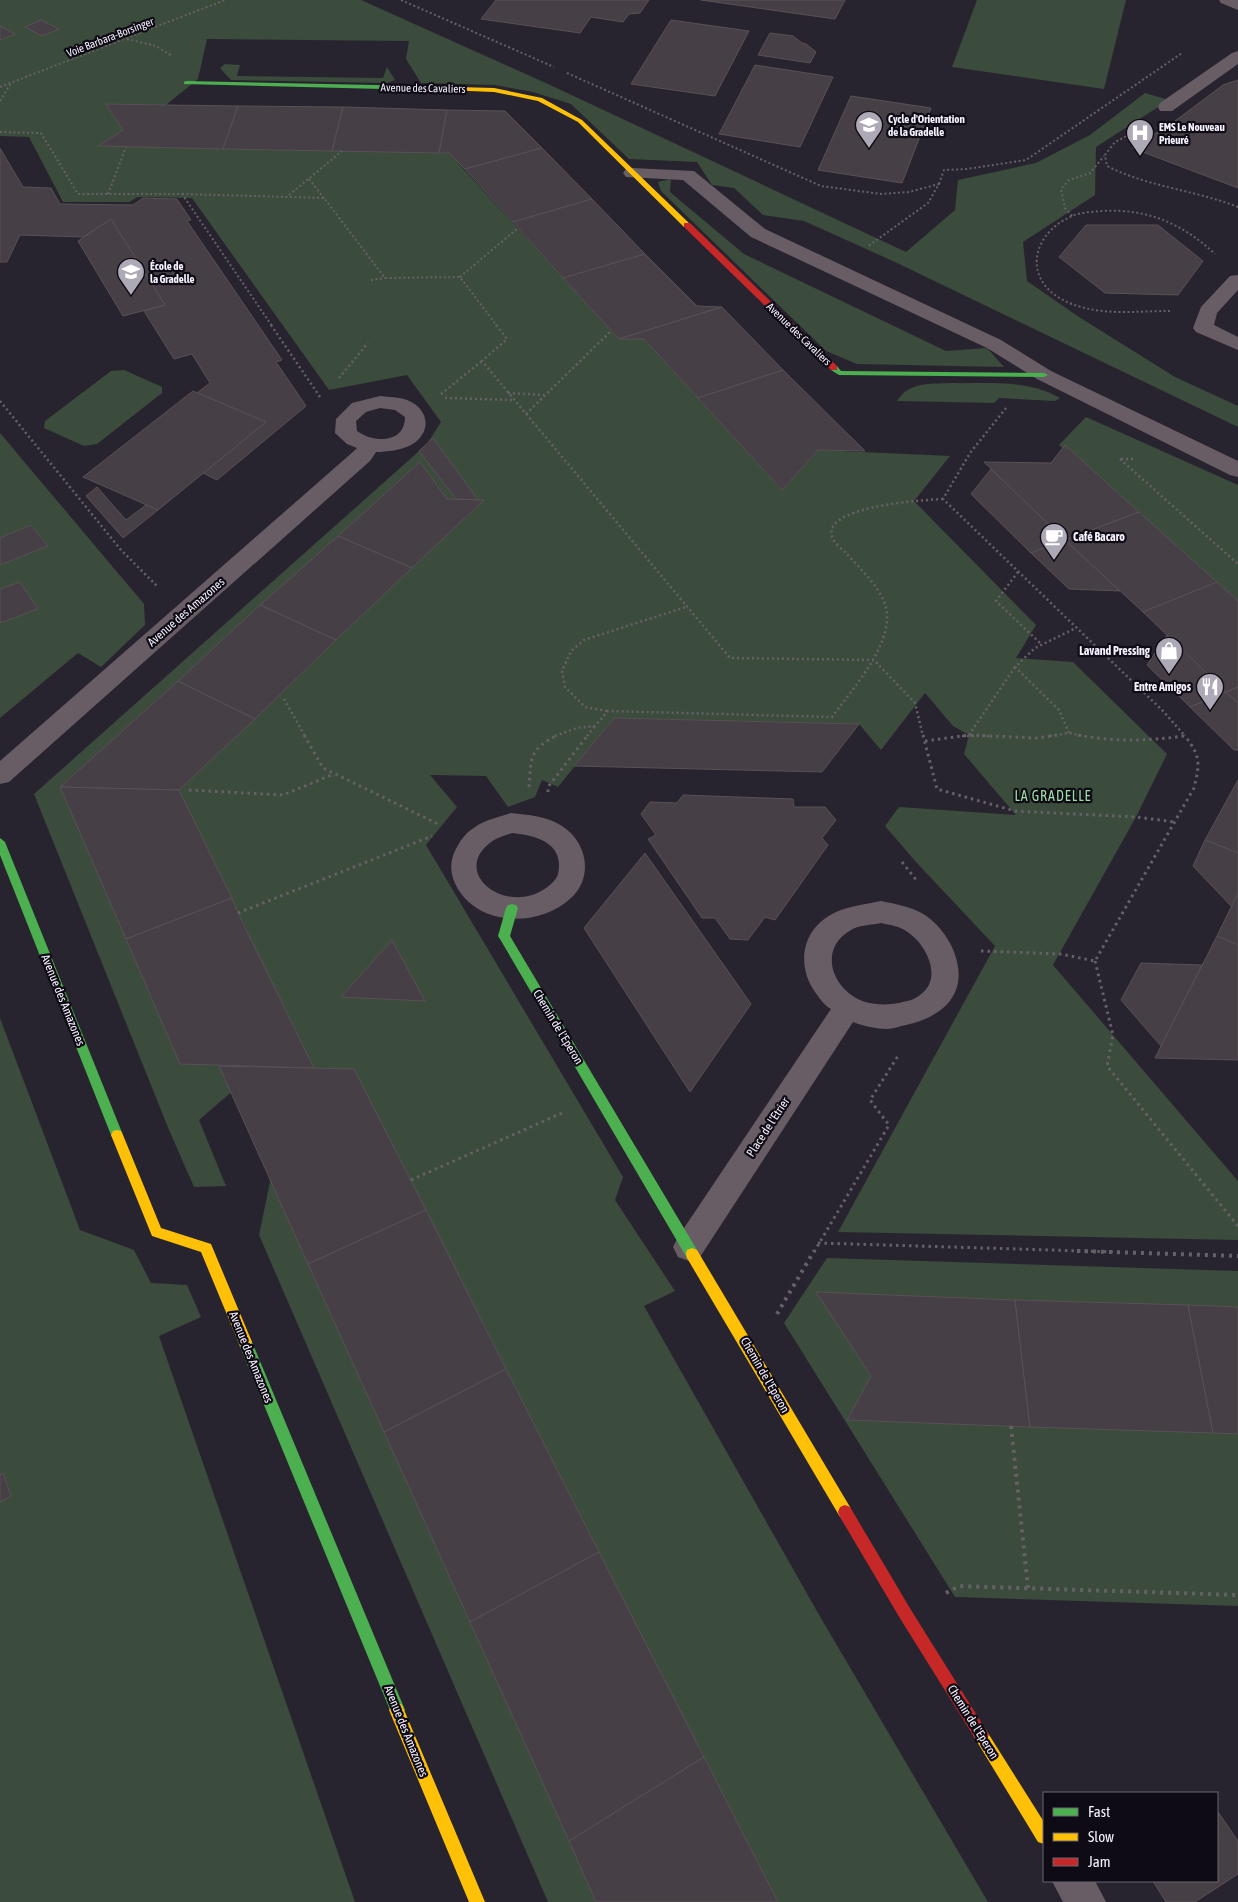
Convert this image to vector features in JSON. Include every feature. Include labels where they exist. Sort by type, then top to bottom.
[{"type":"street","points":[[1227,0],[1238,5]]},
{"type":"street","points":[[1166,107],[1238,56]]},
{"type":"street","name":"Avenue des Cavaliers","points":[[186,84],[494,90],[540,99],[580,121],[840,373],[1044,375]]},
{"type":"street","name":"Avenue des Cavaliers","points":[[632,173],[688,174],[758,233],[994,344],[1044,375],[1238,470]]},
{"type":"street","points":[[1237,280],[1208,311],[1203,328],[1238,344]]},
{"type":"street","name":"Avenue des Amazones","points":[[0,774],[362,456],[369,446]]},
{"type":"street","points":[[537,826],[562,839],[570,850],[574,863],[571,877],[563,889],[551,899],[535,906],[512,908],[500,907],[485,902],[472,892],[466,880],[463,867],[466,854],[474,842],[496,827],[537,826]]},
{"type":"street","name":"Avenue des Amazones","points":[[0,842],[156,1232],[206,1248],[477,1902]]},
{"type":"street","name":"Chemin de l'Eperon","points":[[512,908],[504,936],[906,1615],[1043,1834]]},
{"type":"street","points":[[881,912],[901,916],[919,925],[934,939],[943,955],[946,970],[943,984],[936,998],[923,1008],[907,1015],[886,1018],[866,1015],[847,1008],[831,995],[820,979],[816,962],[818,945],[827,930],[842,920],[860,913],[881,912]]},
{"type":"street","name":"Place de l'Etrier","points":[[689,1247],[847,1008]]},
{"type":"street","points":[[1073,1882],[1086,1902]]},
{"type":"path","name":"Voie Barbara-Borsinger","points":[[0,87],[225,0]]},
{"type":"path","points":[[401,0],[555,67]]},
{"type":"path","points":[[126,38],[156,46],[178,60],[186,73],[186,84]]},
{"type":"path","points":[[862,251],[928,203],[940,184],[944,170],[967,169],[1026,160],[1178,54],[1186,51]]},
{"type":"path","points":[[564,71],[821,186],[850,192],[883,195],[916,192],[940,184]]},
{"type":"path","points":[[0,101],[11,83]]},
{"type":"path","points":[[1072,216],[1066,208],[1061,189],[1069,180],[1090,173],[1114,142],[1138,132],[1166,107]]},
{"type":"path","points":[[0,132],[40,133],[78,194],[182,194],[324,198]]},
{"type":"path","points":[[108,194],[126,147]]},
{"type":"path","points":[[289,196],[342,151]]},
{"type":"path","points":[[1105,155],[1107,166],[1116,171],[1146,182],[1219,198],[1238,207]]},
{"type":"path","points":[[309,178],[385,278]]},
{"type":"path","points":[[182,194],[324,402]]},
{"type":"path","points":[[1208,311],[1100,309],[1072,304],[1050,293],[1036,274],[1035,252],[1047,232],[1072,216],[1094,212],[1130,210],[1167,219],[1200,238],[1237,280]]},
{"type":"path","points":[[371,280],[385,278],[460,277],[518,228]]},
{"type":"path","points":[[460,277],[508,339],[437,398],[514,400]]},
{"type":"path","points":[[526,414],[612,330]]},
{"type":"path","points":[[338,380],[348,365],[368,343]]},
{"type":"path","points":[[482,361],[730,658],[874,660],[915,703],[937,789],[1014,811],[1136,816],[1175,822]]},
{"type":"path","points":[[508,393],[545,396]]},
{"type":"path","points":[[0,401],[121,550],[184,613]]},
{"type":"path","points":[[943,499],[970,453],[1007,406]]},
{"type":"path","points":[[1120,459],[1238,564]]},
{"type":"path","points":[[686,606],[584,640],[571,651],[562,671],[565,688],[585,707],[608,711],[832,717],[874,660],[887,619],[886,607],[879,594],[833,539],[831,530],[836,522],[848,515],[903,502],[943,499],[1163,711],[1184,736],[1194,752],[1199,768],[1194,788],[1095,961],[1113,1035],[1107,1066],[1238,1226]]},
{"type":"path","points":[[1018,572],[996,601],[1029,635],[1040,643]]},
{"type":"path","points":[[969,735],[1021,659],[1040,643],[1076,628]]},
{"type":"path","points":[[1015,667],[1059,710],[1069,733]]},
{"type":"path","points":[[284,699],[323,768],[474,842]]},
{"type":"path","points":[[537,826],[548,787],[608,711]]},
{"type":"path","points":[[537,826],[531,760],[544,741],[581,727],[596,726]]},
{"type":"path","points":[[925,741],[969,735],[1036,738],[1069,733],[1100,739],[1153,740],[1184,736]]},
{"type":"path","points":[[189,790],[283,795],[335,774]]},
{"type":"path","points":[[238,913],[448,829]]},
{"type":"path","points":[[902,862],[911,874]]},
{"type":"path","points":[[943,955],[974,951],[1060,954],[1095,961]]},
{"type":"path","points":[[753,1355],[889,1125],[870,1100],[913,1034],[907,1015]]},
{"type":"path","points":[[411,1180],[599,1097]]},
{"type":"path","points":[[818,1243],[1238,1256]]},
{"type":"path","points":[[1011,1426],[1028,1588]]},
{"type":"path","points":[[906,1615],[959,1586],[1238,1595]]},
{"type":"green space","points":[[0,0],[361,0],[548,84],[906,252],[955,210],[958,180],[1036,163],[1090,135],[1145,93],[1169,100],[1096,147],[1095,195],[1023,242],[1027,281],[1079,317],[1175,377],[1238,406],[1238,427],[895,262],[804,221],[763,215],[734,188],[712,185],[697,162],[629,159],[571,104],[533,92],[495,85],[421,83],[406,59],[409,41],[207,39],[198,79],[166,105],[106,104],[123,130],[99,146],[449,153],[619,339],[644,339],[782,490],[818,450],[950,456],[914,501],[1036,625],[1016,658],[1073,662],[1167,754],[1136,817],[1053,965],[1238,1181],[1238,1240],[838,1232],[995,946],[885,826],[899,807],[1016,815],[964,754],[969,735],[953,726],[925,693],[881,750],[859,724],[614,718],[558,787],[542,780],[535,797],[508,807],[486,776],[430,775],[457,807],[426,845],[623,1177],[615,1200],[675,1291],[644,1306],[818,1613],[988,1902],[548,1902],[259,1235],[271,1177],[235,1089],[199,1120],[226,1186],[194,1187],[169,1130],[34,794],[427,444],[441,422],[407,375],[329,390],[192,198],[138,197],[129,202],[63,202],[29,137],[0,136]]},
{"type":"green space","points":[[977,0],[1126,0],[1104,89],[952,67]]},
{"type":"green space","points":[[225,64],[240,65],[237,76],[383,78],[387,67],[395,80],[387,83],[231,80],[220,68]]},
{"type":"green space","points":[[671,179],[670,192],[744,254],[946,351],[987,348],[1004,367],[857,364],[826,351],[661,191],[658,182]]},
{"type":"green space","points":[[124,370],[162,387],[162,393],[97,444],[84,446],[44,428],[45,421],[111,371]]},
{"type":"green space","points":[[927,384],[1021,385],[1048,392],[1060,398],[1055,401],[999,398],[994,403],[897,401],[907,390],[914,387]]},
{"type":"green space","points":[[1086,417],[1238,485],[1238,601],[1059,445]]},
{"type":"green space","points":[[0,433],[144,604],[145,625],[101,667],[78,653],[0,718],[0,565],[48,546],[31,525],[0,538]]},
{"type":"green space","points":[[0,1018],[80,1230],[134,1250],[151,1283],[187,1285],[201,1317],[159,1336],[355,1902],[0,1902]]},
{"type":"green space","points":[[827,1258],[1238,1271],[1238,1606],[955,1597],[784,1323]]},
{"type":"building","points":[[496,0],[649,0],[640,13],[629,14],[623,22],[591,17],[580,33],[481,19]]},
{"type":"building","points":[[701,0],[845,0],[835,19]]},
{"type":"building","points":[[41,20],[59,29],[42,36],[25,27]]},
{"type":"building","points":[[671,20],[749,31],[715,96],[631,84]]},
{"type":"building","points":[[0,26],[15,34],[0,40]]},
{"type":"building","points":[[770,33],[793,36],[806,44],[816,52],[810,63],[758,55]]},
{"type":"building","points":[[755,65],[833,77],[800,147],[719,134]]},
{"type":"building","points":[[1238,80],[1238,188],[1132,148],[1175,121],[1223,85]]},
{"type":"building","points":[[851,96],[931,108],[902,183],[818,170]]},
{"type":"building","points":[[106,104],[238,106],[223,149],[98,146],[123,130]]},
{"type":"building","points":[[238,106],[343,107],[332,151],[223,149]]},
{"type":"building","points":[[343,107],[447,110],[439,153],[332,151]]},
{"type":"building","points":[[447,110],[505,111],[542,148],[465,169],[449,153],[439,153]]},
{"type":"building","points":[[0,148],[23,187],[51,188],[60,204],[133,205],[143,198],[177,199],[191,220],[187,221],[282,360],[276,362],[306,406],[217,480],[203,473],[266,422],[197,393],[210,383],[192,354],[174,359],[144,311],[165,305],[111,219],[83,237],[20,235],[7,262],[0,262]]},
{"type":"building","points":[[542,148],[592,199],[513,222],[465,169]]},
{"type":"building","points":[[592,199],[645,254],[563,278],[513,222]]},
{"type":"building","points":[[111,219],[165,305],[123,316],[78,241]]},
{"type":"building","points":[[1086,225],[1158,225],[1203,261],[1178,295],[1105,293],[1059,257]]},
{"type":"building","points":[[645,254],[697,306],[722,307],[619,339],[563,278]]},
{"type":"building","points":[[722,307],[783,370],[698,398],[644,339],[619,339]]},
{"type":"building","points":[[783,370],[865,451],[818,450],[782,490],[698,398]]},
{"type":"building","points":[[193,391],[266,422],[158,510],[83,477]]},
{"type":"building","points":[[433,438],[478,500],[456,499],[419,451]]},
{"type":"building","points":[[1065,445],[1139,512],[1065,540],[984,462],[1051,463]]},
{"type":"building","points":[[420,462],[447,499],[484,500],[412,568],[338,536]]},
{"type":"building","points":[[991,469],[1065,540],[1031,553],[971,494]]},
{"type":"building","points":[[97,487],[126,520],[146,505],[158,510],[123,538],[86,496]]},
{"type":"building","points":[[1139,512],[1217,582],[1143,612],[1065,540]]},
{"type":"building","points":[[31,525],[48,546],[0,565],[0,538]]},
{"type":"building","points":[[338,536],[412,568],[336,640],[260,605]]},
{"type":"building","points":[[1065,540],[1120,591],[1069,589],[1031,553]]},
{"type":"building","points":[[20,582],[38,609],[0,623],[0,589]]},
{"type":"building","points":[[1217,582],[1238,601],[1238,687],[1226,692],[1143,612]]},
{"type":"building","points":[[260,605],[336,640],[255,719],[178,681]]},
{"type":"building","points":[[1167,635],[1226,692],[1190,707],[1147,665]]},
{"type":"building","points":[[178,681],[255,719],[179,790],[60,787]]},
{"type":"building","points":[[1238,687],[1238,703],[1226,692]]},
{"type":"building","points":[[1226,692],[1238,703],[1238,750],[1234,750],[1190,707]]},
{"type":"building","points":[[614,718],[859,724],[822,772],[574,766]]},
{"type":"building","points":[[1238,780],[1238,853],[1205,840]]},
{"type":"building","points":[[60,787],[179,790],[232,898],[126,939]]},
{"type":"building","points":[[683,795],[793,799],[794,807],[825,807],[836,820],[822,838],[828,845],[775,920],[765,917],[748,940],[730,939],[715,918],[702,918],[648,839],[656,835],[641,814],[650,802],[677,803]]},
{"type":"building","points":[[1205,840],[1238,853],[1238,893],[1232,907],[1193,866]]},
{"type":"building","points":[[645,853],[751,1004],[690,1092],[584,928]]},
{"type":"building","points":[[1238,893],[1238,945],[1217,936]]},
{"type":"building","points":[[232,898],[314,1068],[180,1064],[126,939]]},
{"type":"building","points":[[1217,936],[1238,945],[1238,1060],[1155,1058]]},
{"type":"building","points":[[392,940],[425,1001],[341,997]]},
{"type":"building","points":[[1141,963],[1202,965],[1161,1046],[1121,1000]]},
{"type":"building","points":[[219,1066],[354,1069],[426,1210],[308,1264]]},
{"type":"building","points":[[426,1210],[506,1369],[384,1432],[308,1264]]},
{"type":"building","points":[[816,1292],[1015,1300],[1030,1427],[847,1420],[871,1376]]},
{"type":"building","points":[[1015,1300],[1188,1305],[1213,1433],[1030,1427]]},
{"type":"building","points":[[1188,1305],[1238,1307],[1238,1434],[1213,1433]]},
{"type":"building","points":[[506,1369],[599,1552],[470,1622],[384,1432]]},
{"type":"building","points":[[3,1473],[11,1496],[0,1502],[0,1475]]},
{"type":"building","points":[[599,1552],[704,1757],[569,1841],[470,1622]]},
{"type":"building","points":[[704,1757],[778,1902],[596,1902],[569,1841]]},
{"type":"building","points":[[1218,1812],[1238,1841],[1238,1874],[1195,1902],[1166,1902],[1154,1882],[1218,1882]]},
{"type":"traffic: fast","points":[[186,83],[422,88]]},
{"type":"traffic: fast","points":[[834,368],[839,373],[1044,375]]},
{"type":"traffic: fast","points":[[0,842],[117,1135]]},
{"type":"traffic: fast","points":[[512,908],[504,936],[692,1254]]},
{"type":"traffic: fast","points":[[245,1342],[397,1710]]},
{"type":"traffic: slow","points":[[422,88],[494,90],[540,99],[580,121],[687,225]]},
{"type":"traffic: slow","points":[[117,1135],[156,1232],[206,1248],[245,1342]]},
{"type":"traffic: slow","points":[[692,1254],[845,1512]]},
{"type":"traffic: slow","points":[[397,1710],[477,1902]]},
{"type":"traffic: slow","points":[[981,1735],[1043,1834]]},
{"type":"traffic: jam","points":[[687,225],[834,368]]},
{"type":"traffic: jam","points":[[845,1512],[906,1615],[981,1735]]},
{"type":"place","name":"Cycle d'Orientation de la Gradelle","points":[[869,149]]},
{"type":"place","name":"EMS Le Nouveau Prieuré","points":[[1140,157]]},
{"type":"place","name":"École de la Gradelle","points":[[131,296]]},
{"type":"place","name":"Café Bacaro","points":[[1054,561]]},
{"type":"place","name":"Lavand Pressing","points":[[1169,675]]},
{"type":"place","name":"Entre Amigos","points":[[1210,711]]},
{"type":"district","name":"LA GRADELLE","points":[[1053,796]]}]
